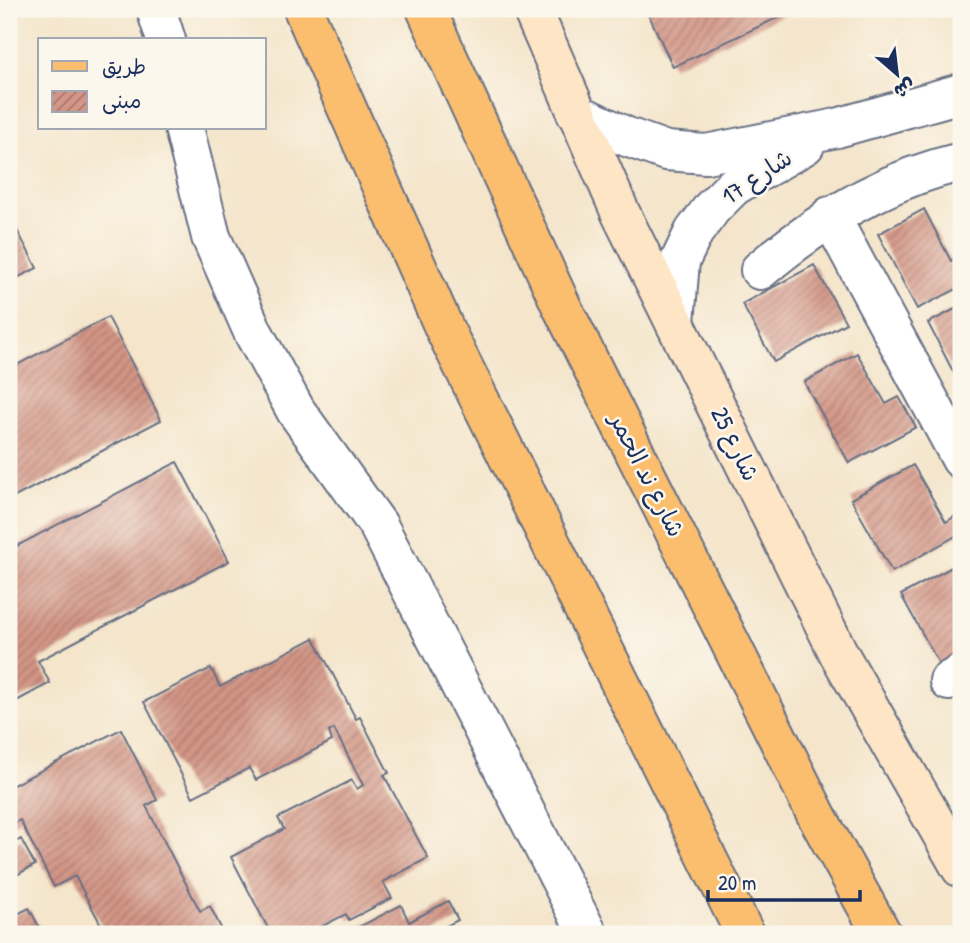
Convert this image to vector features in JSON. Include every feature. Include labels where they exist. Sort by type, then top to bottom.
[{"type":"main road","points":[[303,9],[445,330],[745,934]]},
{"type":"main road","name":"شارع ند الحمر","points":[[426,9],[561,305],[818,818],[882,934]]},
{"type":"street","points":[[156,9],[165,38]]},
{"type":"street","name":"شارع 25","points":[[532,9],[621,214],[839,654],[961,868]]},
{"type":"street","name":"شارع 17","points":[[576,113],[627,137],[666,151],[706,154],[837,128],[961,93]]},
{"type":"street","name":"شارع 17","points":[[675,322],[680,261],[694,232],[712,208],[734,186],[837,128]]},
{"type":"street","points":[[184,130],[211,237],[253,332],[296,411],[378,525],[588,934]]},
{"type":"street","points":[[760,270],[794,241],[830,216],[869,196],[957,172]]},
{"type":"street","points":[[830,216],[957,440]]},
{"type":"building","points":[[646,9],[796,9],[673,67]]},
{"type":"building","points":[[924,209],[951,261],[961,255],[961,287],[917,309],[878,234]]},
{"type":"building","points":[[9,215],[37,268],[9,282]]},
{"type":"building","points":[[814,265],[846,323],[774,362],[742,304]]},
{"type":"building","points":[[961,306],[961,387],[928,323]]},
{"type":"building","points":[[108,317],[161,420],[9,500],[9,369]]},
{"type":"building","points":[[857,353],[886,404],[899,397],[916,427],[849,463],[804,382]]},
{"type":"building","points":[[177,462],[229,561],[38,661],[50,683],[9,705],[9,550]]},
{"type":"building","points":[[913,465],[946,522],[960,513],[961,533],[892,572],[851,499]]},
{"type":"building","points":[[961,562],[961,661],[943,671],[901,595]]},
{"type":"building","points":[[314,638],[356,719],[360,717],[389,773],[384,775],[428,858],[383,882],[392,898],[349,920],[346,914],[307,934],[271,934],[231,857],[284,829],[278,818],[352,780],[357,789],[363,785],[334,729],[329,732],[332,741],[256,780],[249,768],[193,797],[144,702],[211,668],[220,687]]},
{"type":"building","points":[[121,729],[157,800],[146,806],[200,911],[210,906],[224,934],[106,934],[75,876],[54,887],[20,820],[9,826],[9,787]]},
{"type":"building","points":[[21,839],[35,865],[9,879],[9,845]]},
{"type":"building","points":[[448,901],[458,920],[431,934],[361,934],[357,928],[401,905],[409,922]]},
{"type":"building","points":[[29,908],[43,934],[9,934],[9,918]]}]
